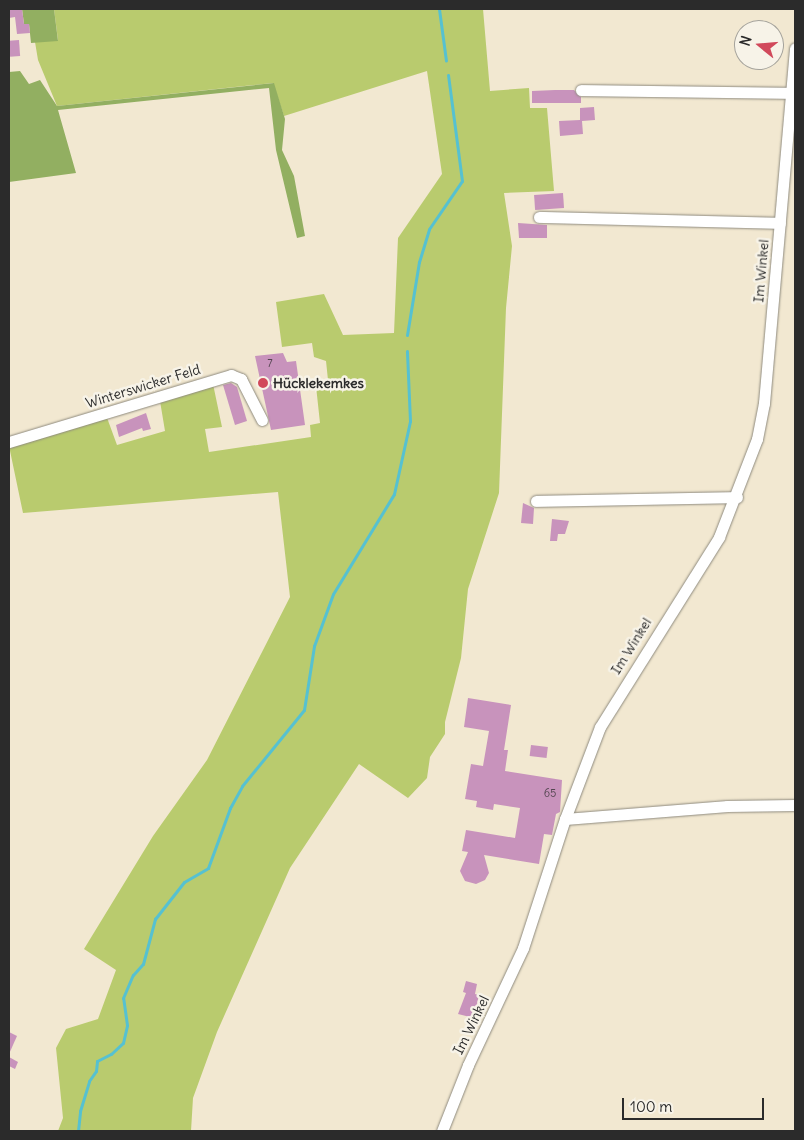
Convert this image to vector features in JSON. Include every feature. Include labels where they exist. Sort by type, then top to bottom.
[{"type":"street","name":"Im Winkel","points":[[442,1131],[468,1065],[523,948],[565,819],[600,727],[719,537],[737,497],[757,439],[764,403],[793,93],[795,48]]},
{"type":"street","points":[[581,90],[793,93]]},
{"type":"street","name":"Im Winkel","points":[[539,217],[780,223]]},
{"type":"street","name":"Winterswicker Feld","points":[[9,442],[231,375],[241,378],[262,420]]},
{"type":"street","points":[[536,501],[737,497]]},
{"type":"street","points":[[565,819],[727,806],[795,805]]},
{"type":"green space","points":[[22,9],[54,9],[58,41],[31,43],[29,24],[24,24]]},
{"type":"green space","points":[[54,9],[483,9],[490,91],[529,88],[530,108],[547,108],[554,191],[504,193],[512,246],[506,308],[499,493],[468,589],[461,658],[445,722],[445,734],[430,757],[427,778],[408,798],[359,764],[290,868],[217,1032],[193,1098],[191,1131],[58,1131],[63,1118],[56,1048],[66,1029],[98,1019],[116,970],[84,949],[153,836],[207,760],[290,597],[278,492],[23,513],[9,446],[106,415],[117,445],[165,431],[160,401],[213,384],[222,427],[205,429],[209,452],[311,437],[310,425],[320,423],[316,386],[328,380],[326,361],[314,357],[312,343],[282,347],[276,302],[324,294],[343,335],[394,333],[398,238],[442,174],[427,71],[284,116],[273,83],[57,106],[38,60],[35,42],[58,40]]},
{"type":"green space","points":[[20,71],[29,84],[40,80],[57,106],[274,83],[285,119],[282,150],[294,176],[305,236],[297,238],[276,150],[269,88],[58,110],[76,173],[9,182],[9,72]]},
{"type":"building","points":[[9,9],[22,9],[24,24],[29,24],[30,33],[17,34],[15,17],[9,18]]},
{"type":"building","points":[[19,40],[20,56],[10,57],[9,41]]},
{"type":"building","points":[[574,90],[581,97],[581,103],[532,103],[532,91]]},
{"type":"building","points":[[594,107],[595,120],[582,121],[583,134],[560,136],[559,121],[580,120],[580,108]]},
{"type":"building","points":[[563,193],[564,208],[535,210],[534,195]]},
{"type":"building","points":[[518,223],[547,225],[547,238],[519,238]]},
{"type":"building","points":[[283,353],[287,362],[296,361],[305,425],[271,430],[255,356]]},
{"type":"building","points":[[231,383],[237,387],[247,421],[235,425],[223,385]]},
{"type":"building","points":[[146,413],[151,429],[143,431],[142,428],[119,437],[116,425]]},
{"type":"building","points":[[523,503],[534,508],[533,524],[521,523]]},
{"type":"building","points":[[552,519],[569,521],[565,534],[558,534],[557,541],[550,541]]},
{"type":"building","points":[[468,698],[511,705],[504,750],[508,750],[505,771],[562,780],[560,812],[556,814],[552,835],[544,834],[539,864],[484,855],[489,873],[485,880],[476,884],[465,881],[460,871],[468,852],[462,851],[466,830],[515,838],[520,808],[494,804],[493,810],[476,807],[477,801],[465,799],[471,764],[483,766],[489,731],[464,727]]},
{"type":"building","points":[[531,745],[548,747],[547,758],[530,756]]},
{"type":"building","points":[[466,981],[477,984],[475,994],[479,995],[474,1018],[458,1014],[466,993],[463,992]]},
{"type":"building","points":[[9,1032],[17,1036],[9,1054]]},
{"type":"building","points":[[9,1057],[18,1062],[15,1069],[9,1066]]},
{"type":"waterway","points":[[439,9],[446,61]]},
{"type":"waterway","points":[[407,335],[419,262],[429,229],[462,181],[448,75]]},
{"type":"waterway","points":[[78,1131],[80,1111],[89,1081],[96,1071],[97,1061],[111,1054],[123,1043],[127,1025],[123,998],[133,975],[143,964],[155,919],[184,882],[208,868],[230,808],[242,786],[304,710],[314,646],[333,594],[394,494],[410,421],[407,351]]},
{"type":"place","name":"Hücklekemkes","points":[[263,383]]}]
